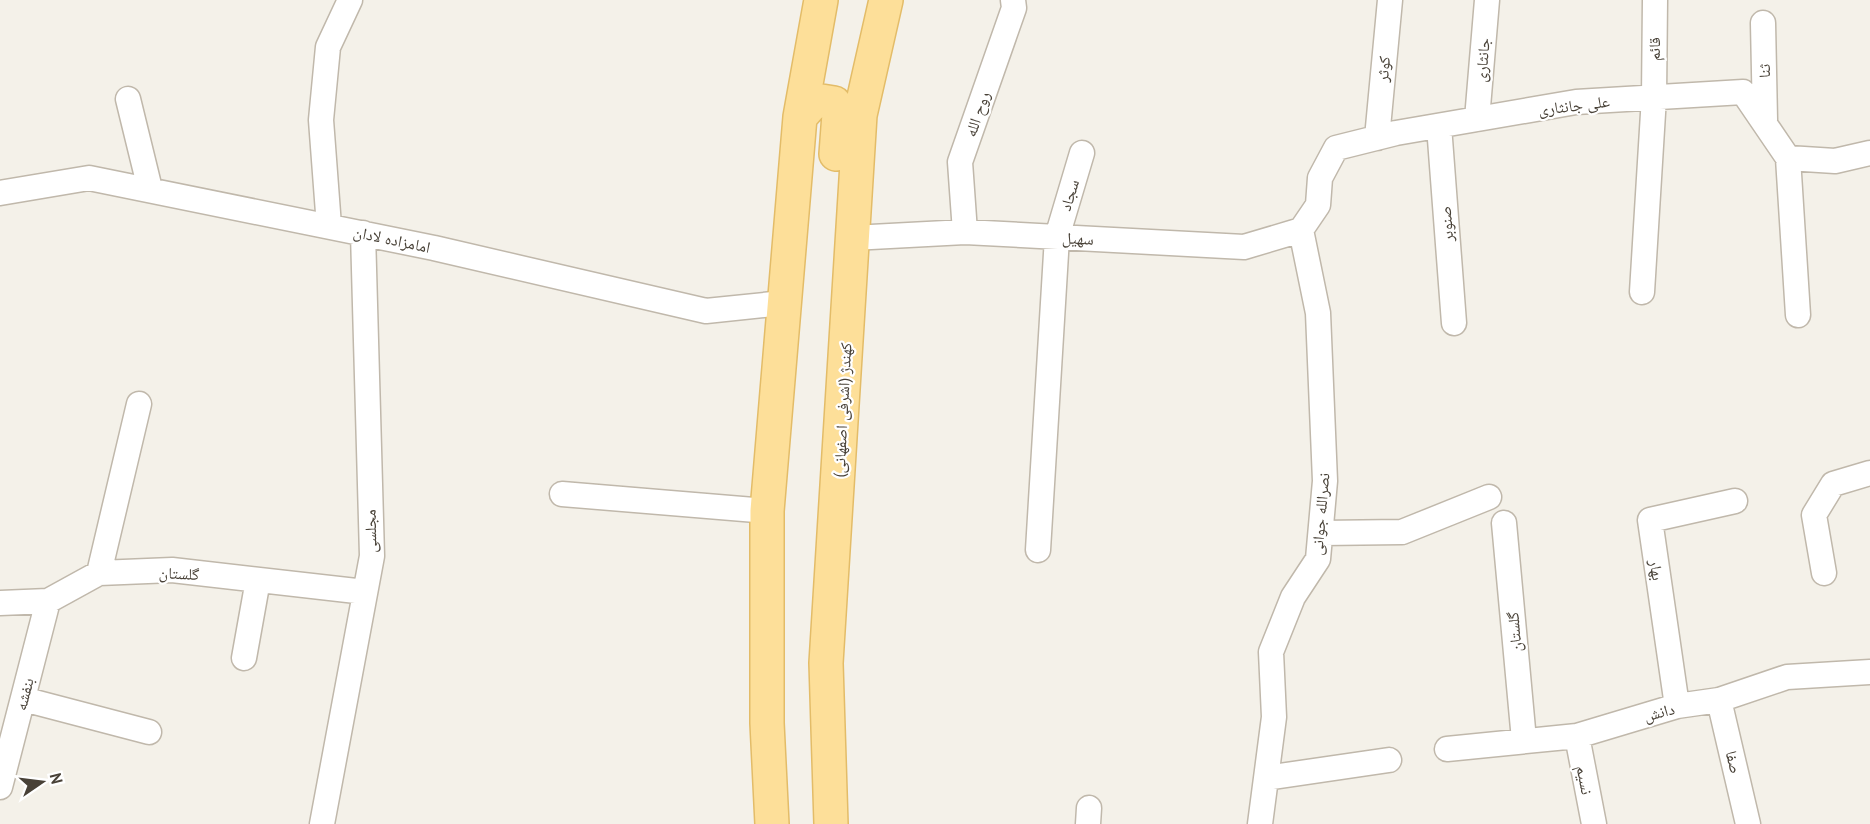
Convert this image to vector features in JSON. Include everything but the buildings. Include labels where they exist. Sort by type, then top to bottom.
[{"type":"main road","points":[[772,824],[767,723],[766,511],[801,117],[821,0]]},
{"type":"main road","name":"کهندژ (اشرفی اصفهانی)","points":[[831,824],[826,663],[860,115],[886,0]]},
{"type":"main road","points":[[801,117],[815,100],[834,103],[839,114],[830,241],[831,316],[845,347]]},
{"type":"street","points":[[329,226],[321,120],[328,47],[350,0]]},
{"type":"street","name":"روح الله","points":[[965,232],[960,162],[1014,8],[1013,0]]},
{"type":"street","name":"کوثر","points":[[1377,138],[1389,0]]},
{"type":"street","name":"جانثاری","points":[[1477,119],[1487,0]]},
{"type":"street","name":"قائم","points":[[1654,98],[1655,0]]},
{"type":"street","name":"ثنا","points":[[1763,22],[1765,120]]},
{"type":"street","name":"علی جانثاری","points":[[1301,230],[1318,206],[1320,178],[1336,148],[1439,126],[1576,102],[1743,92],[1765,120],[1788,158]]},
{"type":"street","points":[[1642,292],[1654,98]]},
{"type":"street","points":[[128,99],[150,189]]},
{"type":"street","name":"صنوبر","points":[[1439,126],[1454,323]]},
{"type":"street","name":"سجاد","points":[[1038,550],[1057,237],[1082,153]]},
{"type":"street","points":[[1798,315],[1788,158],[1835,161],[1870,153]]},
{"type":"street","name":"امامزاده لادان","points":[[0,193],[88,178],[363,233],[706,311],[783,303]]},
{"type":"street","name":"سهیل","points":[[852,238],[965,232],[1244,247],[1301,230]]},
{"type":"street","name":"نصرالله جوانی","points":[[1260,824],[1274,717],[1271,652],[1293,597],[1318,560],[1325,481],[1318,313],[1301,230]]},
{"type":"street","name":"مجلسی","points":[[322,824],[372,556],[363,233]]},
{"type":"street","points":[[99,573],[138,404]]},
{"type":"street","points":[[1824,573],[1814,515],[1833,484],[1870,473]]},
{"type":"street","points":[[562,494],[766,511]]},
{"type":"street","points":[[1321,533],[1402,532],[1489,497]]},
{"type":"street","name":"بهار","points":[[1677,706],[1650,520],[1735,501]]},
{"type":"street","name":"گلستان","points":[[1503,523],[1524,740]]},
{"type":"street","name":"گلستان","points":[[0,603],[48,601],[99,573],[172,570],[365,592]]},
{"type":"street","points":[[244,658],[258,580]]},
{"type":"street","name":"بنفشه","points":[[0,787],[48,601]]},
{"type":"street","name":"دانش","points":[[1447,749],[1577,736],[1677,706],[1719,700],[1787,677],[1870,672]]},
{"type":"street","points":[[23,699],[149,732]]},
{"type":"street","name":"صفا","points":[[1719,700],[1748,824]]},
{"type":"street","name":"نسیم","points":[[1577,736],[1594,824]]},
{"type":"street","points":[[1266,778],[1389,760]]}]
